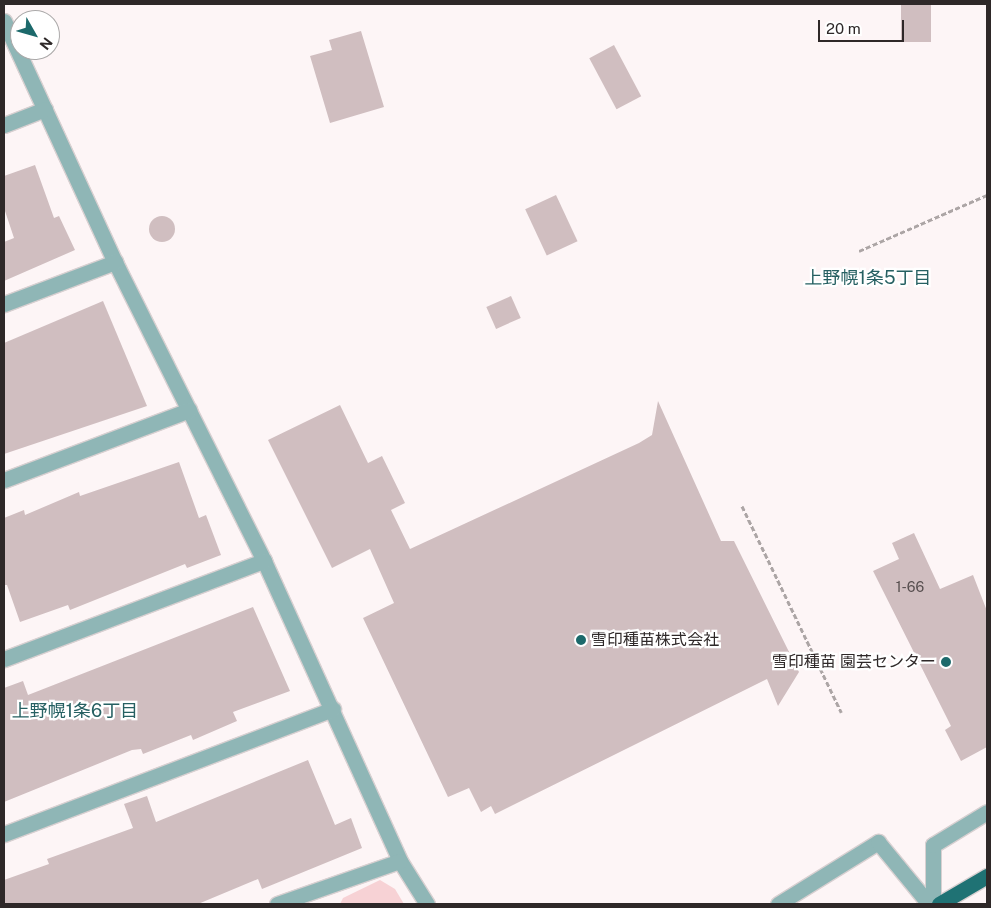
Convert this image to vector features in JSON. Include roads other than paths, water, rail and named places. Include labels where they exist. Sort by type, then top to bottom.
[{"type":"highway","points":[[939,904],[987,876]]},
{"type":"street","points":[[4,22],[115,262],[264,561],[334,709],[400,861],[427,904]]},
{"type":"street","points":[[4,124],[44,109]]},
{"type":"street","points":[[4,304],[115,262]]},
{"type":"street","points":[[4,480],[189,410]]},
{"type":"street","points":[[4,659],[264,561]]},
{"type":"street","points":[[4,834],[334,709]]},
{"type":"street","points":[[931,904],[932,845],[987,812]]},
{"type":"street","points":[[778,904],[878,842],[931,904]]},
{"type":"street","points":[[277,904],[310,898],[400,861]]},
{"type":"place","name":"雪印種苗株式会社","points":[[581,640]]},
{"type":"place","name":"雪印種苗 園芸センター","points":[[946,662]]},
{"type":"district","name":"上野幌1条5丁目","points":[[868,278]]},
{"type":"district","name":"上野幌1条6丁目","points":[[75,711]]}]
